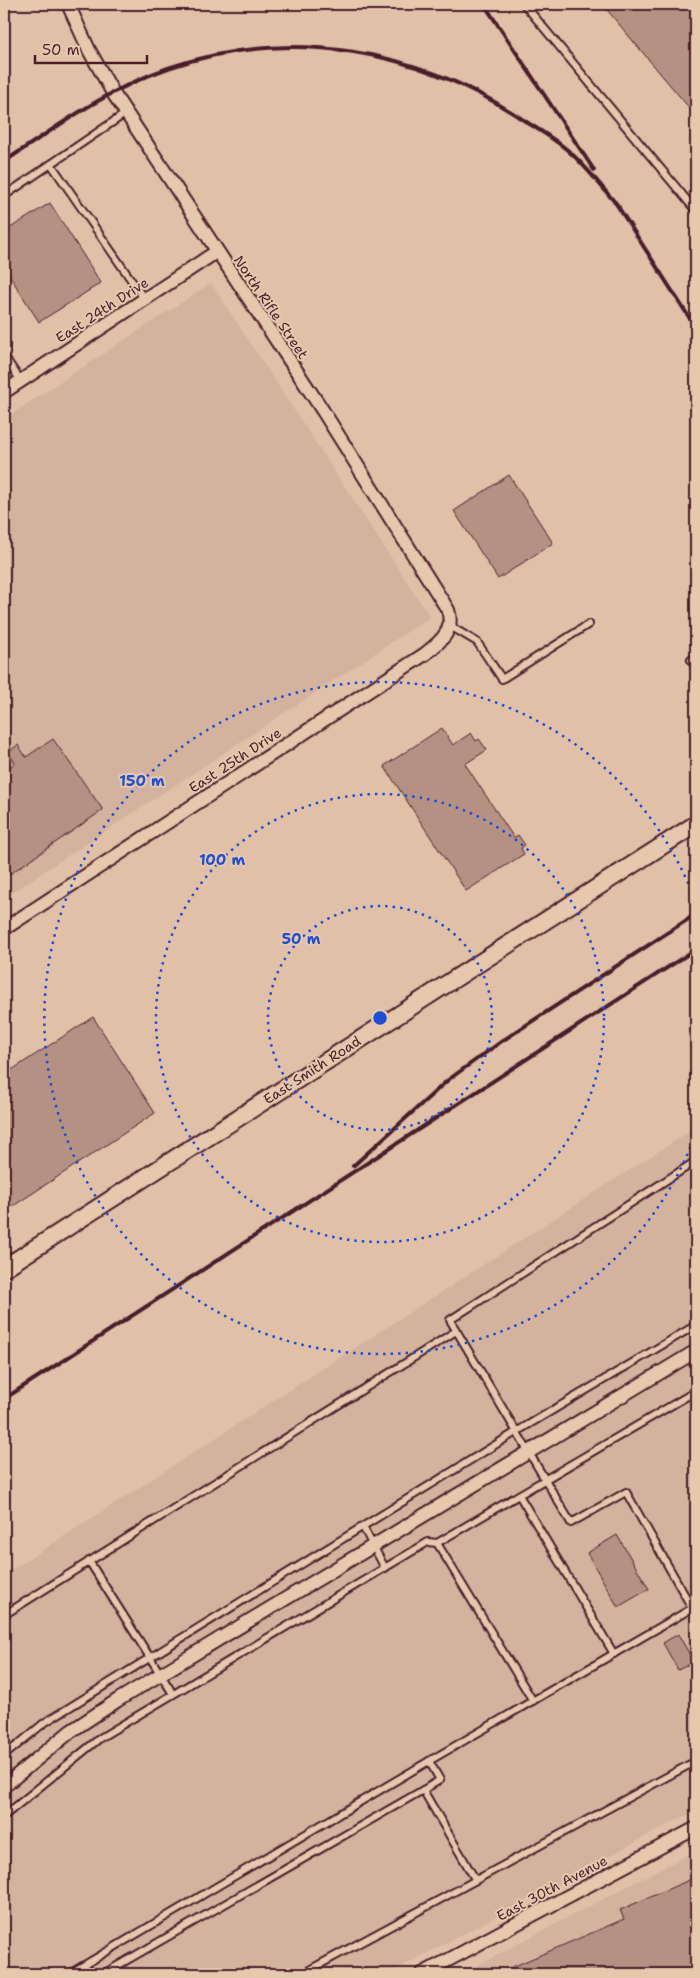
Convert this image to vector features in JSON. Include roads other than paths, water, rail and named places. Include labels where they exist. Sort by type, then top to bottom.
[{"type":"street","name":"North Rifle Street","points":[[68,4],[89,50],[126,113],[216,252],[323,410],[448,610],[450,626]]},
{"type":"street","name":"East 24th Drive","points":[[4,392],[216,252]]},
{"type":"street","name":"East 25th Drive","points":[[4,929],[425,654],[440,643],[450,626]]},
{"type":"street","name":"East Smith Road","points":[[4,1268],[696,824]]},
{"type":"street","points":[[4,1786],[71,1731],[160,1675],[696,1351]]},
{"type":"street","name":"East 30th Avenue","points":[[422,1974],[696,1828]]},
{"type":"lane","points":[[524,4],[696,211]]},
{"type":"lane","points":[[4,196],[126,113]]},
{"type":"lane","points":[[51,164],[145,300]]},
{"type":"lane","points":[[4,356],[21,381]]},
{"type":"lane","points":[[450,626],[478,642],[502,679],[589,624]]},
{"type":"lane","points":[[696,656],[691,660],[696,668]]},
{"type":"lane","points":[[69,1974],[694,1607],[626,1492],[570,1524],[450,1320],[696,1161]]},
{"type":"lane","points":[[4,1756],[44,1722],[516,1432],[696,1325]]},
{"type":"lane","points":[[4,1615],[456,1331]]},
{"type":"lane","points":[[4,1816],[100,1738],[428,1542],[436,1543],[696,1391]]},
{"type":"lane","points":[[519,1494],[614,1654]]},
{"type":"lane","points":[[363,1526],[385,1568]]},
{"type":"lane","points":[[436,1543],[533,1701]]},
{"type":"lane","points":[[89,1561],[173,1694]]},
{"type":"lane","points":[[103,1974],[277,1876],[440,1780],[430,1761]]},
{"type":"lane","points":[[302,1974],[696,1761]]},
{"type":"lane","points":[[422,1790],[475,1879]]},
{"type":"railway","points":[[484,4],[594,170]]},
{"type":"railway","points":[[4,162],[63,122],[103,98],[168,68],[214,55],[260,48],[307,47],[352,52],[398,62],[442,76],[484,96],[562,146],[586,168],[619,207]]},
{"type":"railway","points":[[615,202],[696,328]]},
{"type":"railway","points":[[353,1166],[448,1080],[502,1041],[696,914]]},
{"type":"railway","points":[[4,1399],[696,949]]}]
